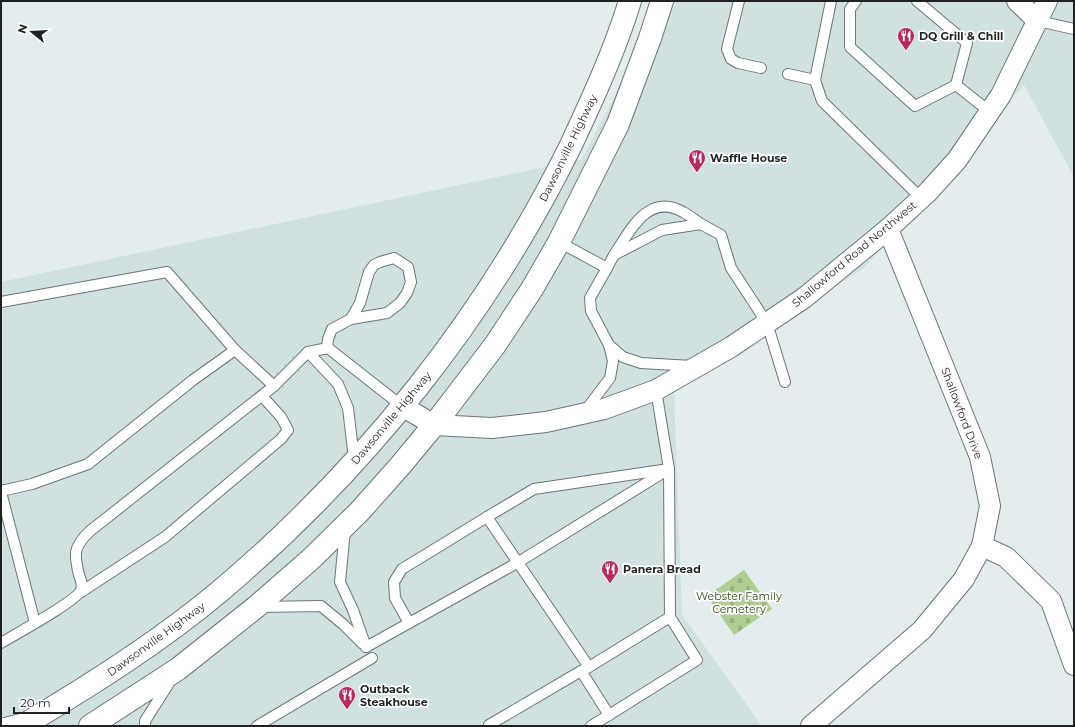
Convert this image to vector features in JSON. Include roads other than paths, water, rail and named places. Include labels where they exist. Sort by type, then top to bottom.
[{"type":"main road","name":"Dawsonville Highway","points":[[22,726],[102,678],[156,641],[217,594],[314,506],[402,406],[458,336],[510,256],[550,188],[587,110],[621,30],[630,1]]},
{"type":"main road","points":[[90,726],[178,669],[256,607],[311,559],[400,466],[434,425],[495,345],[532,289],[559,242],[618,124],[662,1]]},
{"type":"street","points":[[1017,1],[1038,21]]},
{"type":"street","name":"Shallowford Road Northwest","points":[[434,425],[492,428],[546,422],[604,409],[656,390],[731,347],[804,298],[888,229],[921,198],[957,160],[1001,95],[1047,1]]},
{"type":"street","name":"Shallowford Drive","points":[[811,726],[922,630],[964,579],[982,546],[990,506],[980,457],[888,229]]},
{"type":"street","points":[[402,406],[434,425]]},
{"type":"street","points":[[982,546],[1006,558],[1051,601],[1074,665]]},
{"type":"lane","points":[[739,1],[727,50],[731,59],[738,63],[761,68]]},
{"type":"lane","points":[[831,1],[815,80],[822,101],[921,198]]},
{"type":"lane","points":[[856,1],[850,9],[850,47],[914,106],[956,85],[967,43],[917,1]]},
{"type":"lane","points":[[1038,21],[1074,29]]},
{"type":"lane","points":[[788,74],[815,80]]},
{"type":"lane","points":[[956,85],[990,112]]},
{"type":"lane","points":[[583,414],[610,378],[613,361],[609,345],[591,311],[590,298],[614,255],[634,224],[645,213],[654,208],[664,206],[682,211],[700,224],[721,236],[730,268],[767,323],[785,382]]},
{"type":"lane","points":[[614,255],[662,230],[700,224]]},
{"type":"lane","points":[[559,242],[607,268]]},
{"type":"lane","points":[[327,348],[328,339],[332,330],[351,319],[387,313],[400,302],[407,293],[411,282],[408,267],[394,258],[374,265],[369,272],[360,303],[351,319]]},
{"type":"lane","points":[[1,302],[166,272],[235,350],[274,386]]},
{"type":"lane","points":[[609,345],[623,357],[641,363],[698,366]]},
{"type":"lane","points":[[81,592],[82,584],[76,564],[76,551],[81,540],[90,531],[262,396],[308,352],[327,348],[402,406]]},
{"type":"lane","points":[[35,623],[1,491],[32,484],[88,464],[193,380],[235,350]]},
{"type":"lane","points":[[308,352],[338,384],[348,408],[354,462]]},
{"type":"lane","points":[[591,726],[697,660],[670,617],[669,469],[656,390]]},
{"type":"lane","points":[[1,643],[76,597],[81,592],[165,537],[281,439],[288,430],[280,417],[262,396]]},
{"type":"lane","points":[[408,623],[395,598],[394,582],[402,569],[534,489],[669,469]]},
{"type":"lane","points":[[366,647],[517,563],[669,469]]},
{"type":"lane","points":[[487,517],[585,669],[609,715]]},
{"type":"lane","points":[[346,524],[340,582],[353,610],[366,647]]},
{"type":"lane","points":[[256,607],[321,606],[344,625],[366,647]]},
{"type":"lane","points":[[490,726],[489,725],[670,617]]},
{"type":"lane","points":[[260,725],[372,658]]},
{"type":"lane","points":[[145,726],[144,721],[178,669]]},
{"type":"lane","points":[[1,724],[44,714]]},
{"type":"place","name":"DQ Grill & Chill","points":[[906,51]]},
{"type":"place","name":"Waffle House","points":[[697,173]]},
{"type":"place","name":"Panera Bread","points":[[610,584]]},
{"type":"place","name":"Outback Steakhouse","points":[[347,710]]},
{"type":"park label","name":"Webster Family Cemetery","points":[[739,602]]}]
